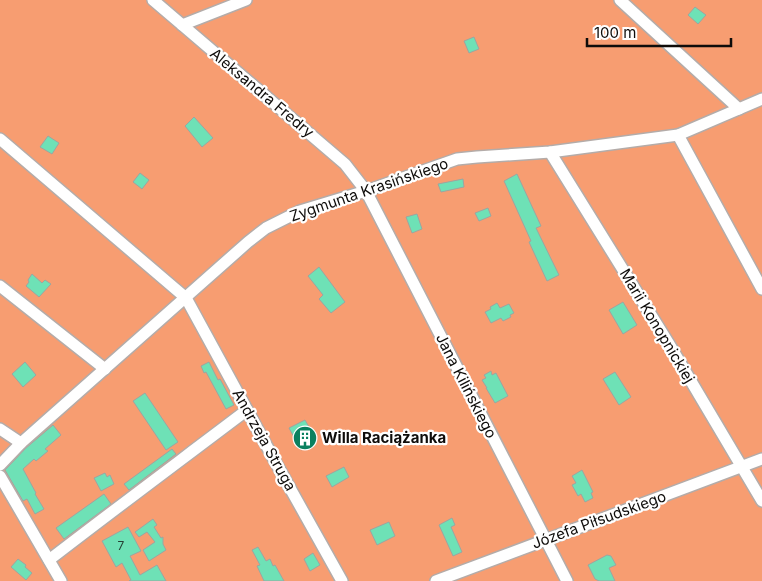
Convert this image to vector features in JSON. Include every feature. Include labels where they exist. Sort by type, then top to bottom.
[{"type":"street","name":"Aleksandra Fredry","points":[[153,0],[345,164],[366,191]]},
{"type":"street","points":[[182,25],[246,0]]},
{"type":"street","points":[[620,0],[739,109]]},
{"type":"street","name":"Zygmunta Krasińskiego","points":[[0,465],[21,444],[248,242],[266,228],[300,211],[457,160],[550,152],[678,135],[762,100]]},
{"type":"street","points":[[678,135],[762,289]]},
{"type":"street","points":[[0,138],[186,298]]},
{"type":"street","name":"Marii Konopnickiej","points":[[550,152],[669,344],[762,501]]},
{"type":"street","name":"Jana Kilińskiego","points":[[366,191],[567,581]]},
{"type":"street","points":[[0,286],[105,369]]},
{"type":"street","name":"Andrzeja Struga","points":[[186,298],[342,581]]},
{"type":"street","points":[[49,560],[247,410]]},
{"type":"street","points":[[0,429],[21,444]]},
{"type":"street","name":"Józefa Piłsudskiego","points":[[436,581],[762,459]]},
{"type":"street","points":[[0,476],[61,581]]},
{"type":"shaded area","points":[[0,0],[762,0],[762,581],[0,581]]},
{"type":"building","points":[[695,7],[706,15],[698,24],[688,15]]},
{"type":"building","points":[[474,37],[479,49],[469,53],[464,41]]},
{"type":"building","points":[[194,117],[213,138],[202,147],[185,126]]},
{"type":"building","points":[[48,136],[59,143],[52,154],[40,147]]},
{"type":"building","points":[[140,173],[149,180],[142,189],[133,182]]},
{"type":"building","points":[[517,174],[541,226],[536,228],[559,275],[547,281],[504,181]]},
{"type":"building","points":[[463,179],[464,187],[441,192],[438,184]]},
{"type":"building","points":[[488,208],[491,216],[479,221],[475,213]]},
{"type":"building","points":[[417,214],[422,229],[412,233],[406,217]]},
{"type":"building","points":[[319,267],[345,302],[331,313],[319,299],[323,295],[308,276]]},
{"type":"building","points":[[32,274],[42,283],[45,280],[51,284],[39,297],[26,286]]},
{"type":"building","points":[[623,302],[637,325],[623,334],[609,310]]},
{"type":"building","points":[[497,303],[500,308],[509,304],[514,313],[503,321],[501,318],[491,323],[485,312]]},
{"type":"building","points":[[25,362],[36,375],[23,387],[12,374]]},
{"type":"building","points":[[209,362],[234,405],[226,409],[201,366]]},
{"type":"building","points":[[491,371],[492,375],[496,373],[508,396],[495,403],[482,380],[486,378],[484,375]]},
{"type":"building","points":[[615,372],[631,397],[619,405],[603,379]]},
{"type":"building","points":[[145,393],[178,442],[166,450],[133,401]]},
{"type":"building","name":"Willa Raciążanka","points":[[305,420],[317,441],[301,450],[289,428]]},
{"type":"building","points":[[53,425],[61,435],[45,449],[48,451],[36,461],[34,459],[23,469],[44,509],[35,514],[27,499],[23,501],[5,470],[26,448]]},
{"type":"building","points":[[172,449],[176,454],[129,490],[124,484]]},
{"type":"building","points":[[344,467],[349,477],[332,487],[326,476]]},
{"type":"building","points":[[582,470],[593,492],[591,493],[593,498],[585,502],[581,494],[578,496],[572,485],[576,483],[572,476]]},
{"type":"building","points":[[105,473],[107,477],[110,475],[114,484],[101,491],[94,478]]},
{"type":"building","points":[[104,494],[111,504],[64,539],[56,528]]},
{"type":"building","points":[[452,518],[455,525],[451,527],[462,552],[453,556],[439,525]]},
{"type":"building","points":[[153,519],[157,525],[154,527],[161,538],[163,537],[163,544],[166,550],[149,561],[143,550],[155,542],[147,532],[139,537],[135,532]]},
{"type":"building","points":[[389,522],[395,536],[377,545],[370,530]]},
{"type":"building","points":[[128,527],[141,551],[130,556],[140,575],[157,565],[166,581],[129,581],[131,580],[122,563],[116,567],[102,541]]},
{"type":"building","points":[[258,547],[266,561],[270,559],[273,566],[275,565],[284,581],[264,581],[257,566],[260,565],[252,550]]},
{"type":"building","points":[[313,553],[320,565],[310,571],[304,559]]},
{"type":"building","points":[[607,555],[611,556],[616,565],[609,568],[615,581],[599,581],[595,579],[588,565]]},
{"type":"building","points":[[18,559],[32,573],[26,580],[11,567]]},
{"type":"place","name":"Willa Raciążanka","points":[[305,438]]}]
